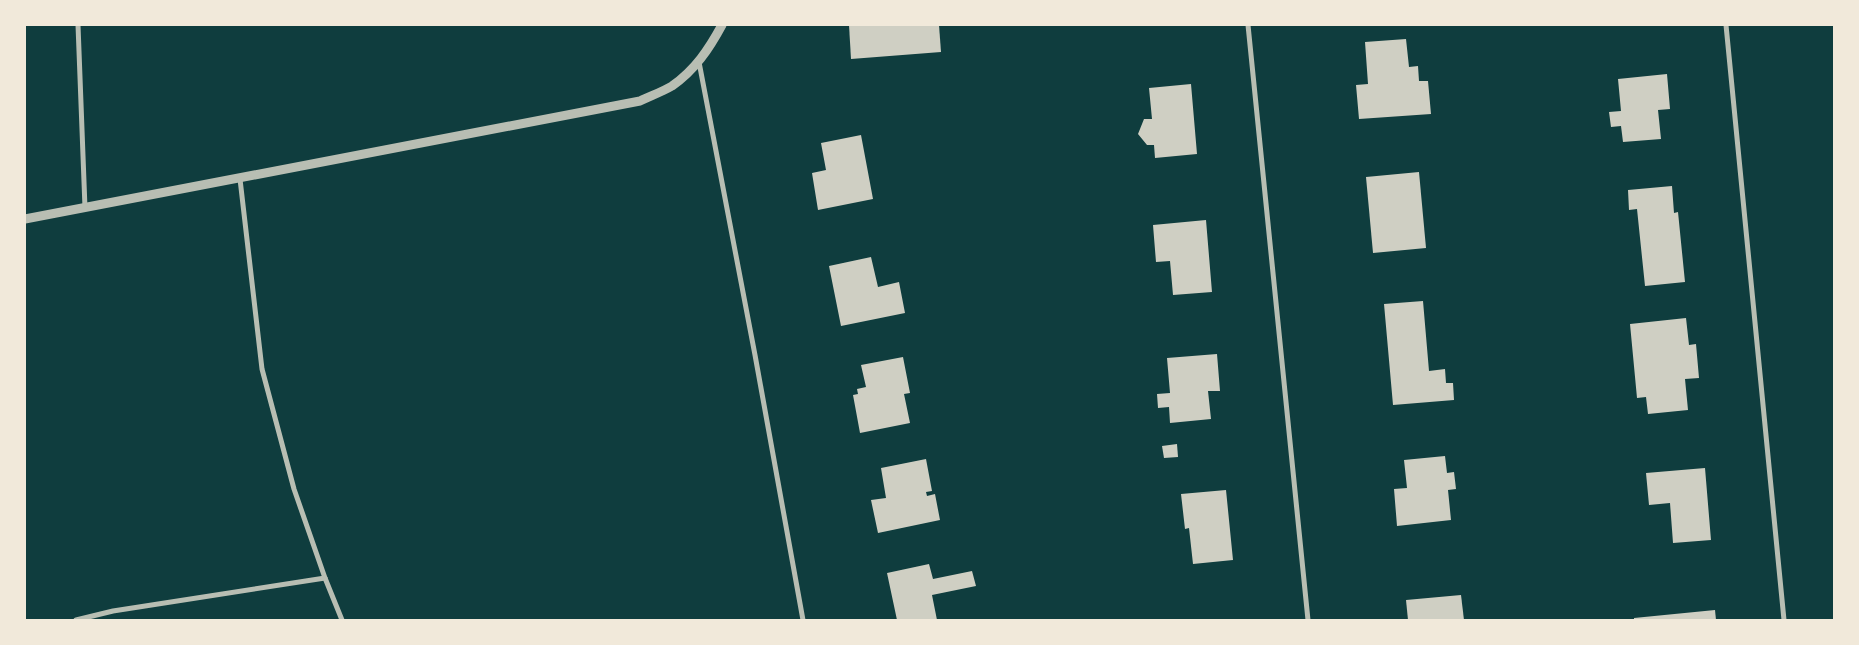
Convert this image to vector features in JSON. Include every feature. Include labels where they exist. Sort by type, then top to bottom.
[{"type":"street","points":[[78,25],[84,208]]},
{"type":"street","points":[[25,219],[640,101],[672,86],[699,62],[710,48],[722,25]]},
{"type":"street","points":[[1248,25],[1308,620]]},
{"type":"street","points":[[1726,25],[1784,620]]},
{"type":"street","points":[[699,62],[803,620]]},
{"type":"street","points":[[240,179],[262,369],[294,489],[325,578],[342,620]]},
{"type":"street","points":[[76,620],[114,611],[325,578]]},
{"type":"building","points":[[849,25],[939,25],[941,52],[851,59]]},
{"type":"building","points":[[1406,39],[1409,67],[1418,66],[1419,81],[1428,81],[1431,114],[1359,119],[1356,85],[1368,84],[1365,42]]},
{"type":"building","points":[[1667,74],[1670,109],[1658,110],[1661,139],[1623,142],[1621,126],[1611,127],[1609,112],[1621,111],[1618,79]]},
{"type":"building","points":[[1191,84],[1197,154],[1155,158],[1154,145],[1147,145],[1138,134],[1144,119],[1152,119],[1149,88]]},
{"type":"building","points":[[861,135],[873,199],[818,210],[812,173],[826,170],[821,143]]},
{"type":"building","points":[[1419,172],[1426,248],[1373,253],[1366,177]]},
{"type":"building","points":[[1672,186],[1674,213],[1678,212],[1685,282],[1645,286],[1637,209],[1629,210],[1628,190]]},
{"type":"building","points":[[1206,220],[1212,292],[1173,295],[1170,261],[1156,262],[1153,225]]},
{"type":"building","points":[[871,257],[878,287],[899,282],[905,313],[841,326],[829,266]]},
{"type":"building","points":[[1423,301],[1429,371],[1445,369],[1446,383],[1453,383],[1454,400],[1393,405],[1384,304]]},
{"type":"building","points":[[1686,318],[1689,345],[1696,344],[1699,378],[1685,379],[1688,410],[1648,414],[1646,397],[1637,398],[1630,324]]},
{"type":"building","points":[[1217,354],[1220,391],[1208,391],[1211,419],[1170,423],[1169,407],[1158,408],[1157,394],[1170,393],[1167,358]]},
{"type":"building","points":[[903,357],[910,393],[904,394],[910,423],[860,433],[853,395],[858,394],[857,389],[866,387],[861,365]]},
{"type":"building","points":[[1177,444],[1178,457],[1164,458],[1162,446]]},
{"type":"building","points":[[1445,456],[1447,473],[1454,472],[1456,489],[1448,490],[1451,520],[1397,526],[1394,489],[1407,488],[1404,460]]},
{"type":"building","points":[[926,459],[932,491],[926,492],[927,496],[935,494],[940,520],[878,533],[871,500],[886,498],[881,468]]},
{"type":"building","points":[[1705,468],[1711,540],[1673,543],[1670,503],[1649,505],[1646,473]]},
{"type":"building","points":[[1226,490],[1233,560],[1193,564],[1189,528],[1185,529],[1181,494]]},
{"type":"building","points":[[929,564],[933,579],[972,571],[976,586],[932,595],[937,620],[897,620],[887,573]]},
{"type":"building","points":[[1461,595],[1464,620],[1408,620],[1406,600]]},
{"type":"building","points":[[1715,610],[1716,620],[1634,620],[1634,618]]}]
